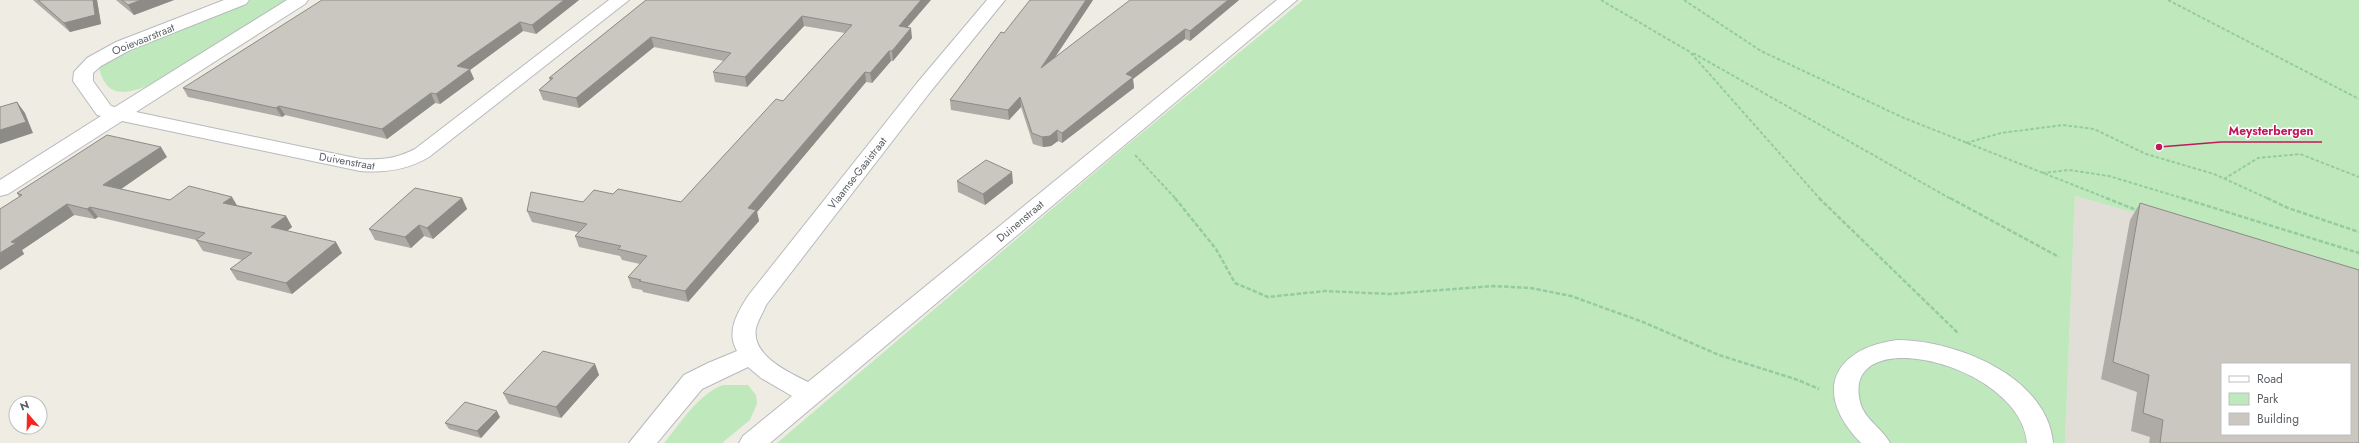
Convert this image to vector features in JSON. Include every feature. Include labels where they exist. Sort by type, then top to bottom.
[{"type":"street","name":"Ooievaarstraat","points":[[118,114],[104,111],[83,81],[84,72],[94,62],[123,46],[240,0]]},
{"type":"street","points":[[0,188],[299,0]]},
{"type":"street","name":"Duivenstraat","points":[[118,114],[360,165],[384,167],[408,162],[620,0]]},
{"type":"street","name":"Vlaamse-Gaaistraat","points":[[750,356],[744,336],[746,322],[756,302],[924,87],[996,0]]},
{"type":"street","name":"Duinenstraat","points":[[752,443],[1288,0]]},
{"type":"street","points":[[1877,443],[1858,423],[1847,402],[1846,381],[1855,365],[1873,354],[1898,349],[1927,351],[1958,360],[1988,374],[2007,388],[2023,403],[2034,420],[2040,436],[2040,443]]},
{"type":"street","points":[[642,443],[693,382],[717,369],[750,356],[774,374],[811,394]]},
{"type":"path","points":[[1601,0],[1963,206],[2059,257]]},
{"type":"path","points":[[1684,0],[1761,51],[1904,118],[2040,173],[2144,212]]},
{"type":"path","points":[[2168,0],[2359,99]]},
{"type":"path","points":[[1690,52],[1826,206],[1964,338]]},
{"type":"path","points":[[1965,143],[2001,133],[2063,125],[2094,129],[2146,154],[2224,179],[2288,208],[2359,232]]},
{"type":"path","points":[[1121,138],[1204,232],[1228,266],[1235,283],[1268,297],[1325,291],[1390,294],[1493,286],[1538,290],[1571,296],[1636,319],[1719,355],[1798,380],[1847,402]]},
{"type":"path","points":[[2224,179],[2258,158],[2300,154],[2359,177]]},
{"type":"path","points":[[2040,173],[2068,170],[2109,176],[2359,254]]},
{"type":"shaded area","points":[[2075,196],[2359,277],[2359,443],[2065,443]]},
{"type":"green space","points":[[249,0],[291,0],[153,84],[127,92],[113,90],[107,86],[99,68],[108,59],[125,49]]},
{"type":"green space","points":[[1303,0],[2359,0],[2359,277],[2075,196],[2065,443],[777,443],[1120,151]]},
{"type":"green space","points":[[723,385],[748,385],[756,395],[757,404],[750,420],[722,443],[664,443],[697,402],[705,395]]},
{"type":"building","points":[[38,0],[93,0],[95,15],[64,23]]},
{"type":"building","points":[[122,0],[141,0],[128,5]]},
{"type":"building","points":[[322,0],[564,0],[532,25],[520,22],[457,66],[470,69],[436,94],[431,93],[382,129],[279,106],[276,108],[183,88]]},
{"type":"building","points":[[646,0],[921,0],[899,26],[911,28],[892,51],[889,51],[870,73],[865,72],[748,208],[756,210],[685,291],[639,281],[641,280],[628,277],[647,256],[618,249],[621,246],[575,236],[587,224],[527,211],[531,192],[583,202],[594,190],[613,194],[618,189],[681,202],[776,99],[783,101],[852,25],[802,16],[745,77],[713,72],[731,53],[651,37],[576,98],[539,90],[553,78],[549,78]]},
{"type":"building","points":[[1030,0],[1086,0],[1041,68],[1130,0],[1228,0],[1190,31],[1185,29],[1126,74],[1133,77],[1062,133],[1057,130],[1050,136],[1042,137],[1032,133],[1020,97],[1008,110],[950,100],[1001,32],[1004,33]]},
{"type":"building","points":[[17,102],[26,122],[0,130],[0,107]]},
{"type":"building","points":[[107,135],[161,147],[103,185],[170,200],[189,186],[232,197],[223,203],[286,216],[271,227],[336,242],[286,283],[230,269],[252,253],[196,240],[205,233],[90,207],[87,209],[67,204],[11,242],[16,243],[0,253],[0,209],[22,195],[17,193]]},
{"type":"building","points":[[986,160],[1012,172],[983,194],[957,181]]},
{"type":"building","points":[[415,188],[462,198],[427,228],[419,225],[405,237],[369,229]]},
{"type":"building","points":[[2140,203],[2359,270],[2359,443],[2160,443],[2163,420],[2143,413],[2149,375],[2113,362]]},
{"type":"building","points":[[543,351],[595,364],[556,407],[503,393]]},
{"type":"building","points":[[465,402],[497,411],[477,431],[445,423]]},
{"type":"place","name":"Meysterbergen","points":[[2159,147]]}]
